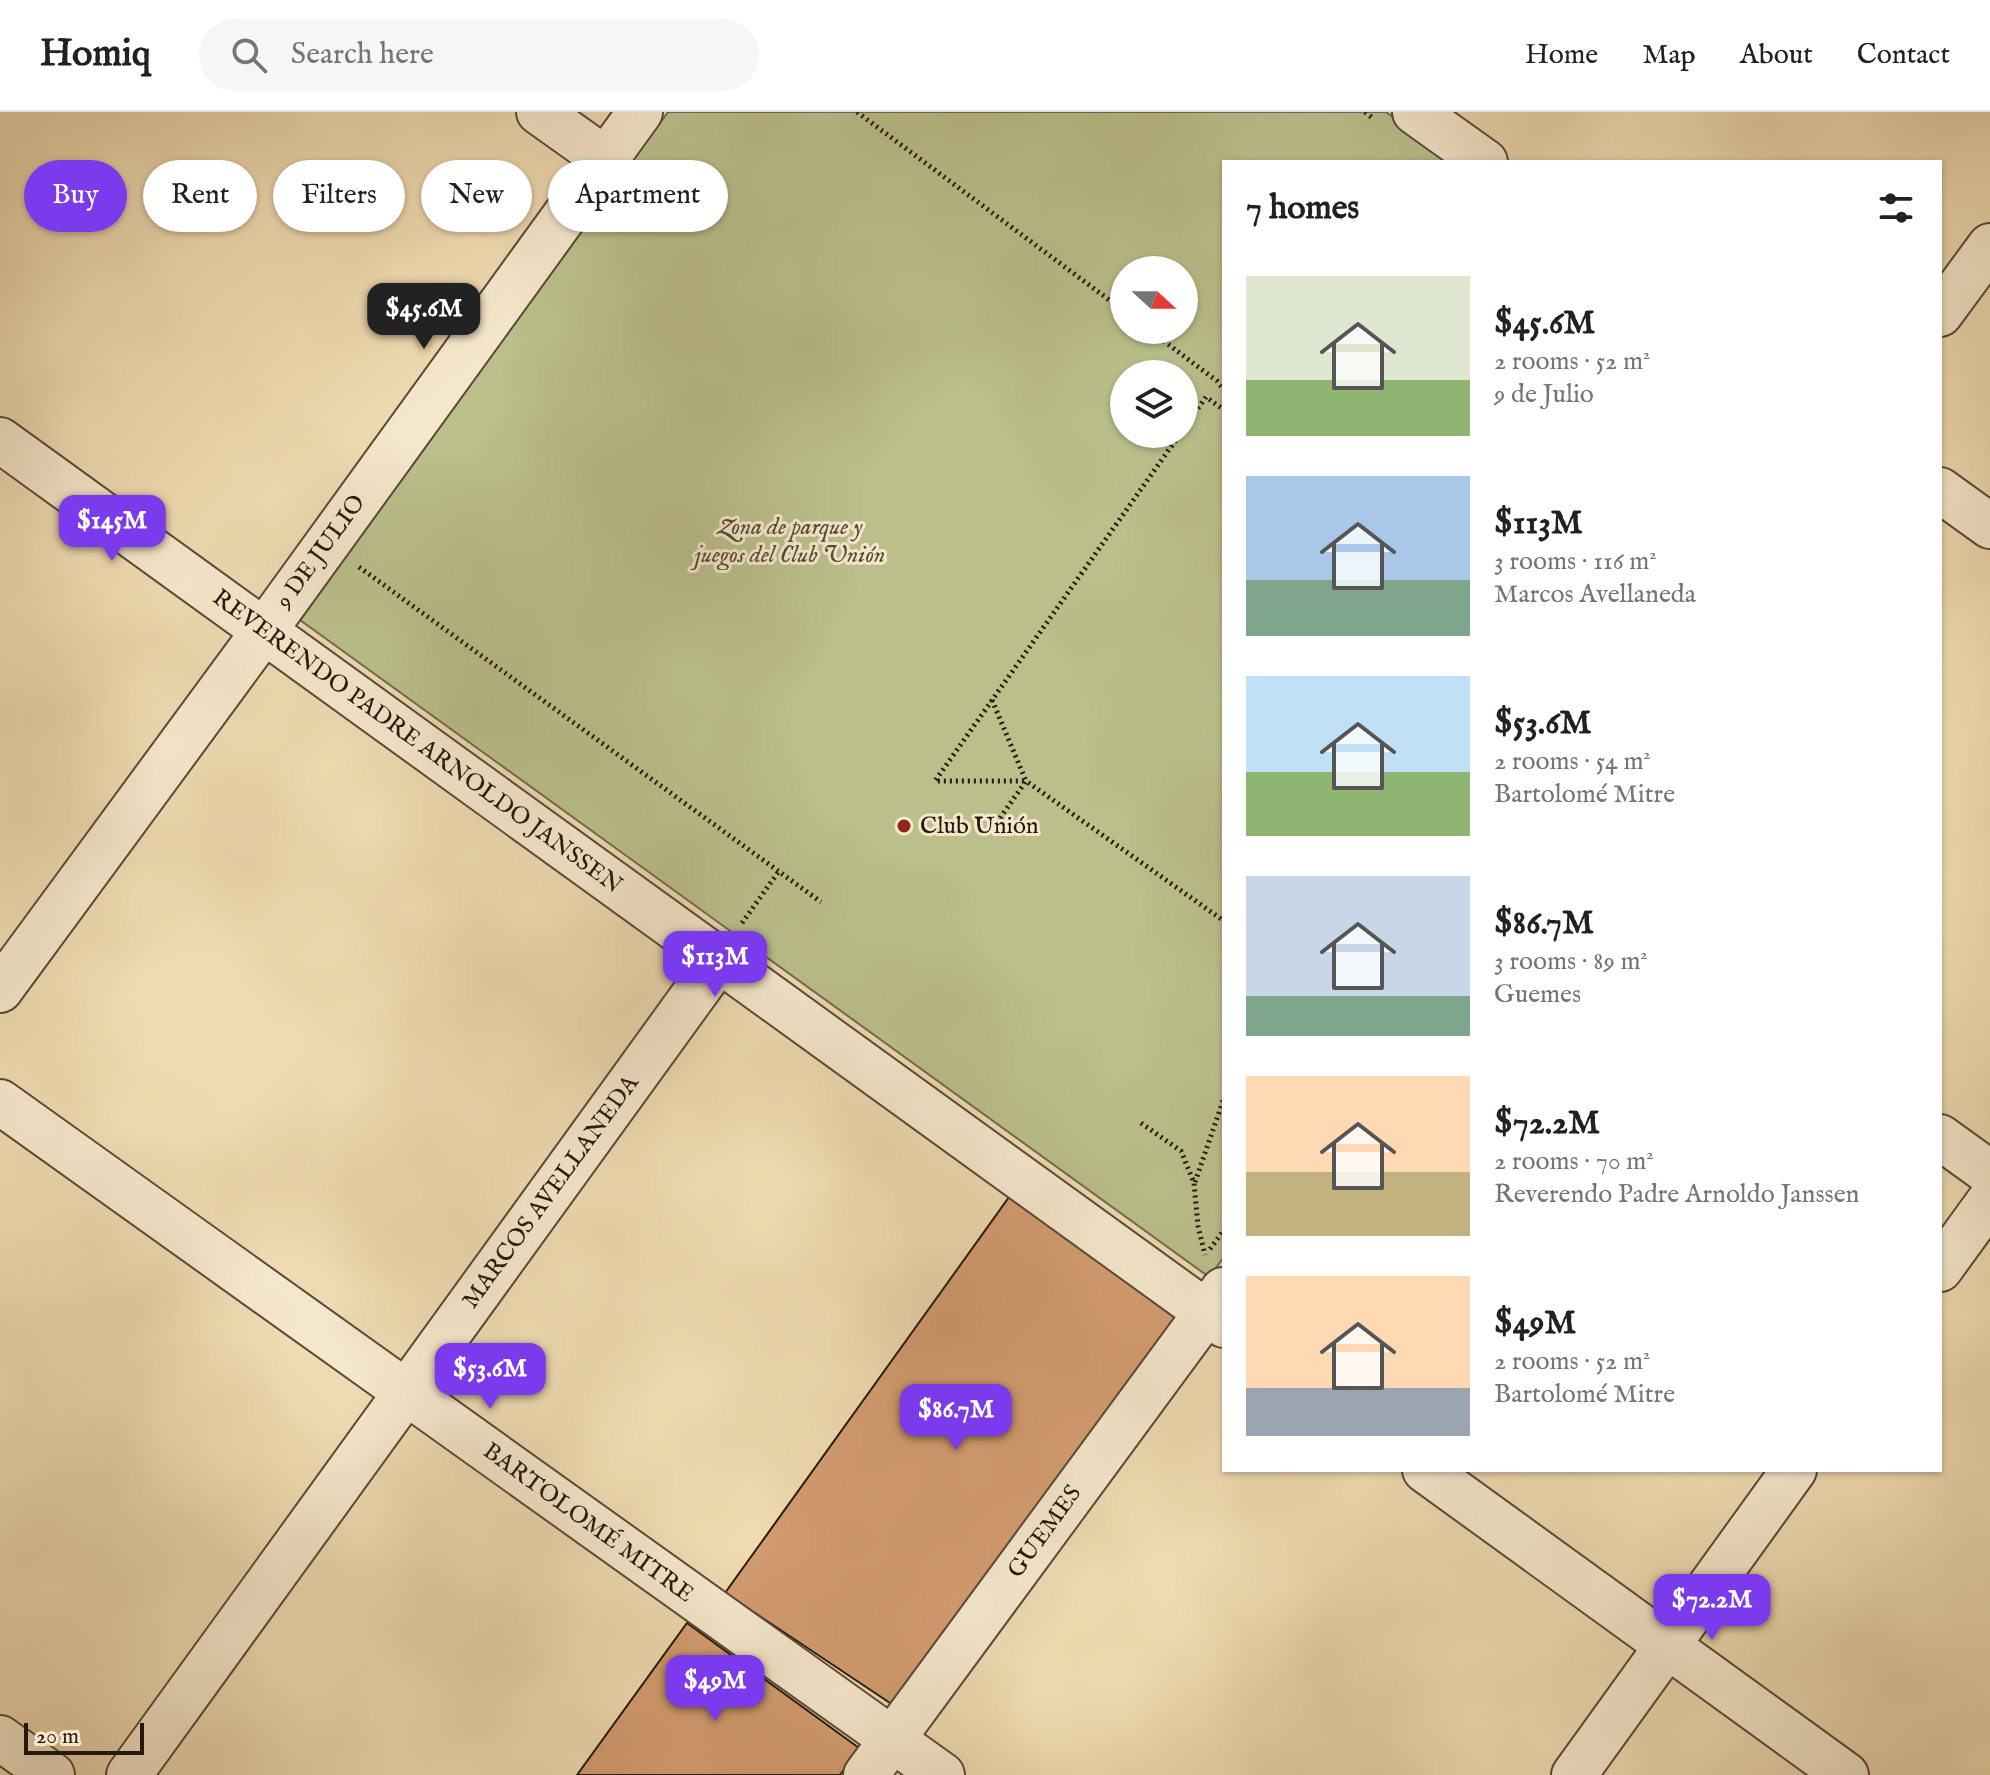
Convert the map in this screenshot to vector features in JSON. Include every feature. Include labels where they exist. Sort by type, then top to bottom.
[{"type":"street","points":[[539,112],[605,159]]},
{"type":"street","name":"9 DE JULIO","points":[[0,990],[640,112]]},
{"type":"street","points":[[1415,112],[1482,160]]},
{"type":"street","points":[[1942,311],[1990,246]]},
{"type":"street","name":"REVERENDO PADRE ARNOLDO JANSSEN","points":[[0,440],[719,960],[1215,1295]]},
{"type":"street","points":[[1942,491],[1990,526]]},
{"type":"street","name":"MARCOS AVELLANEDA","points":[[129,1775],[719,960]]},
{"type":"street","name":"BARTOLOMÉ MITRE","points":[[0,1102],[942,1775]]},
{"type":"street","points":[[1942,1138],[1990,1173]]},
{"type":"street","points":[[1942,1266],[1990,1200]]},
{"type":"street","name":"GUEMES","points":[[866,1775],[1215,1295]]},
{"type":"street","points":[[1428,1472],[1846,1775]]},
{"type":"street","points":[[1574,1775],[1793,1472]]},
{"type":"street","points":[[0,1738],[52,1775]]},
{"type":"path","points":[[857,112],[1110,301]]},
{"type":"path","points":[[1168,344],[1222,387]]},
{"type":"path","points":[[1198,408],[1206,397],[1222,409]]},
{"type":"path","points":[[1026,781],[935,781],[1170,448]]},
{"type":"path","points":[[358,566],[821,902]]},
{"type":"path","points":[[992,700],[1026,781],[1222,920]]},
{"type":"path","points":[[1000,818],[1026,781]]},
{"type":"path","points":[[742,923],[779,871]]},
{"type":"path","points":[[1194,1183],[1222,1104]]},
{"type":"path","points":[[1141,1123],[1181,1151],[1194,1183],[1198,1226],[1215,1295]]},
{"type":"green space","name":"Zona de parque y juegos del Club Unión","points":[[668,112],[1386,112],[1452,160],[1222,160],[1222,1260],[1209,1277],[300,620],[581,232],[728,232],[728,160],[633,160]]},
{"type":"building","points":[[1012,1193],[1187,1316],[899,1709],[725,1593]]},
{"type":"building","points":[[687,1623],[859,1748],[840,1775],[577,1775]]},
{"type":"place","name":"Club Unión","points":[[904,826]]}]
